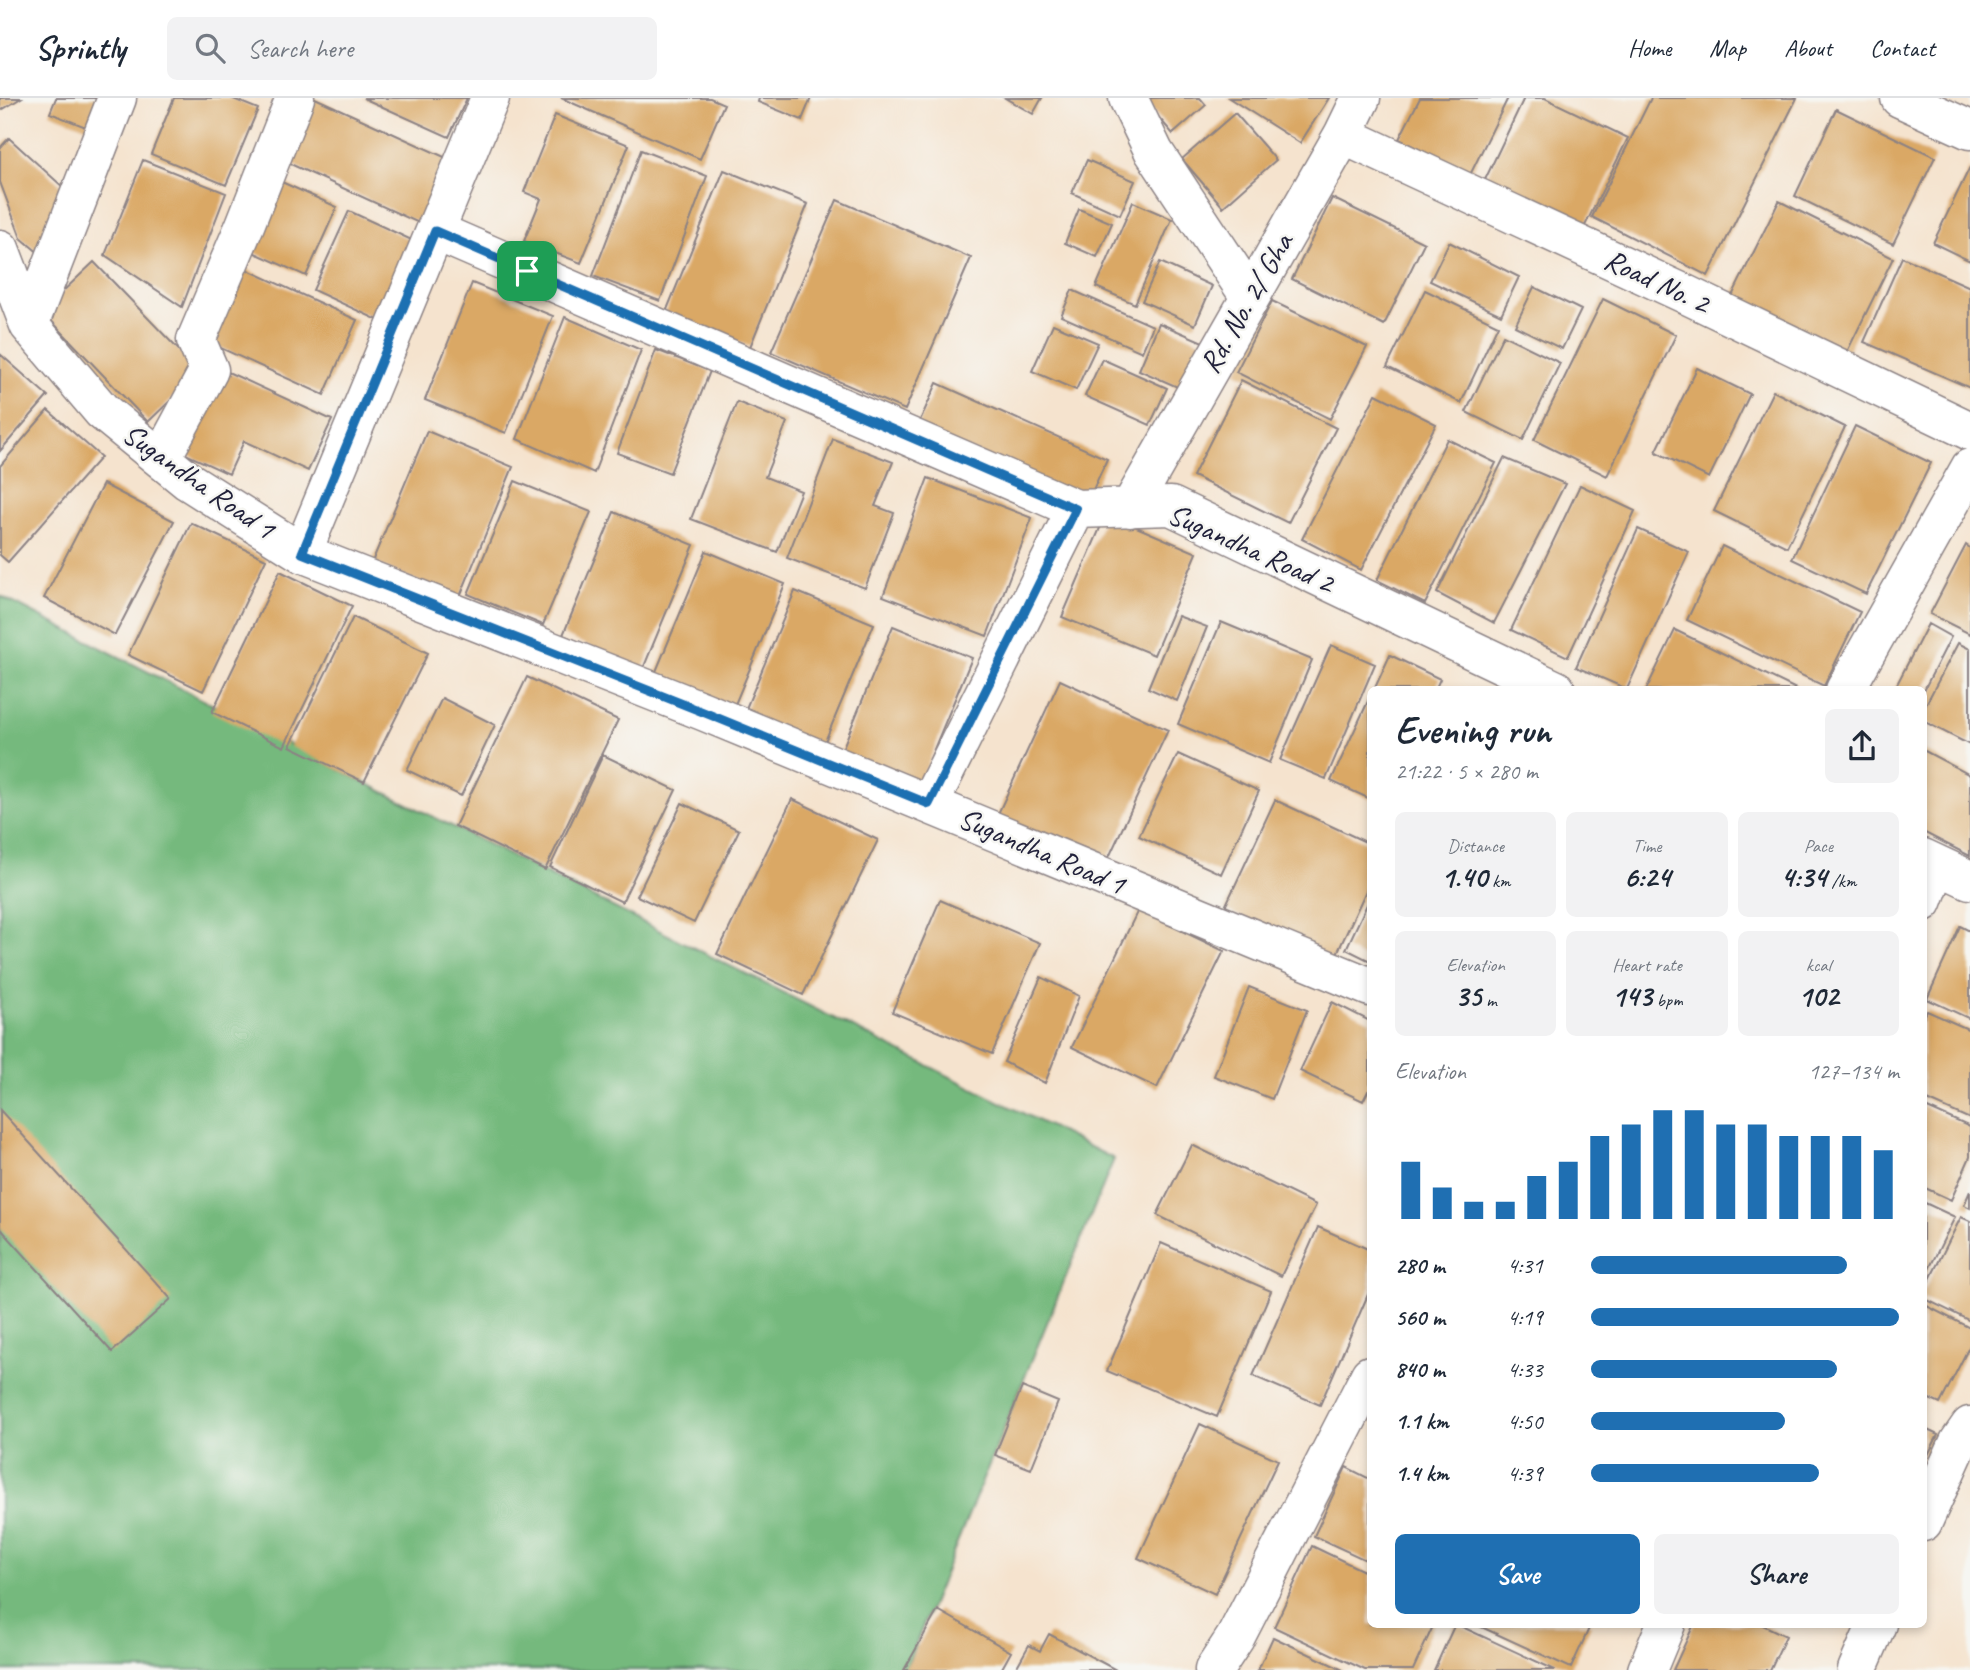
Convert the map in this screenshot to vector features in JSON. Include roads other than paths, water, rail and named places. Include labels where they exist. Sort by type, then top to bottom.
[{"type":"street","points":[[29,325],[117,98]]},
{"type":"street","points":[[161,459],[209,370],[197,340],[295,98]]},
{"type":"street","points":[[302,553],[490,98]]},
{"type":"street","points":[[1128,98],[1154,152],[1250,297]]},
{"type":"street","name":"Rd. No. 2/ Gha","points":[[1130,508],[1343,135],[1361,98]]},
{"type":"street","points":[[1900,98],[1970,130]]},
{"type":"street","name":"Road No. 2","points":[[1343,135],[1970,431]]},
{"type":"street","name":"Sugandha Road 2","points":[[435,231],[1076,509],[1171,506],[1548,686]]},
{"type":"street","name":"Sugandha Road 1","points":[[0,250],[29,325],[102,411],[188,481],[302,553],[690,706],[1367,986]]},
{"type":"street","points":[[1847,686],[1970,468]]},
{"type":"street","points":[[929,804],[1076,509]]},
{"type":"street","points":[[1927,895],[1943,868]]},
{"type":"street","points":[[1214,1670],[1235,1638],[1367,1381]]},
{"type":"street","points":[[1927,1514],[1966,1438]]},
{"type":"street","points":[[1647,1670],[1664,1628]]},
{"type":"street","points":[[1857,1670],[1876,1628]]}]
